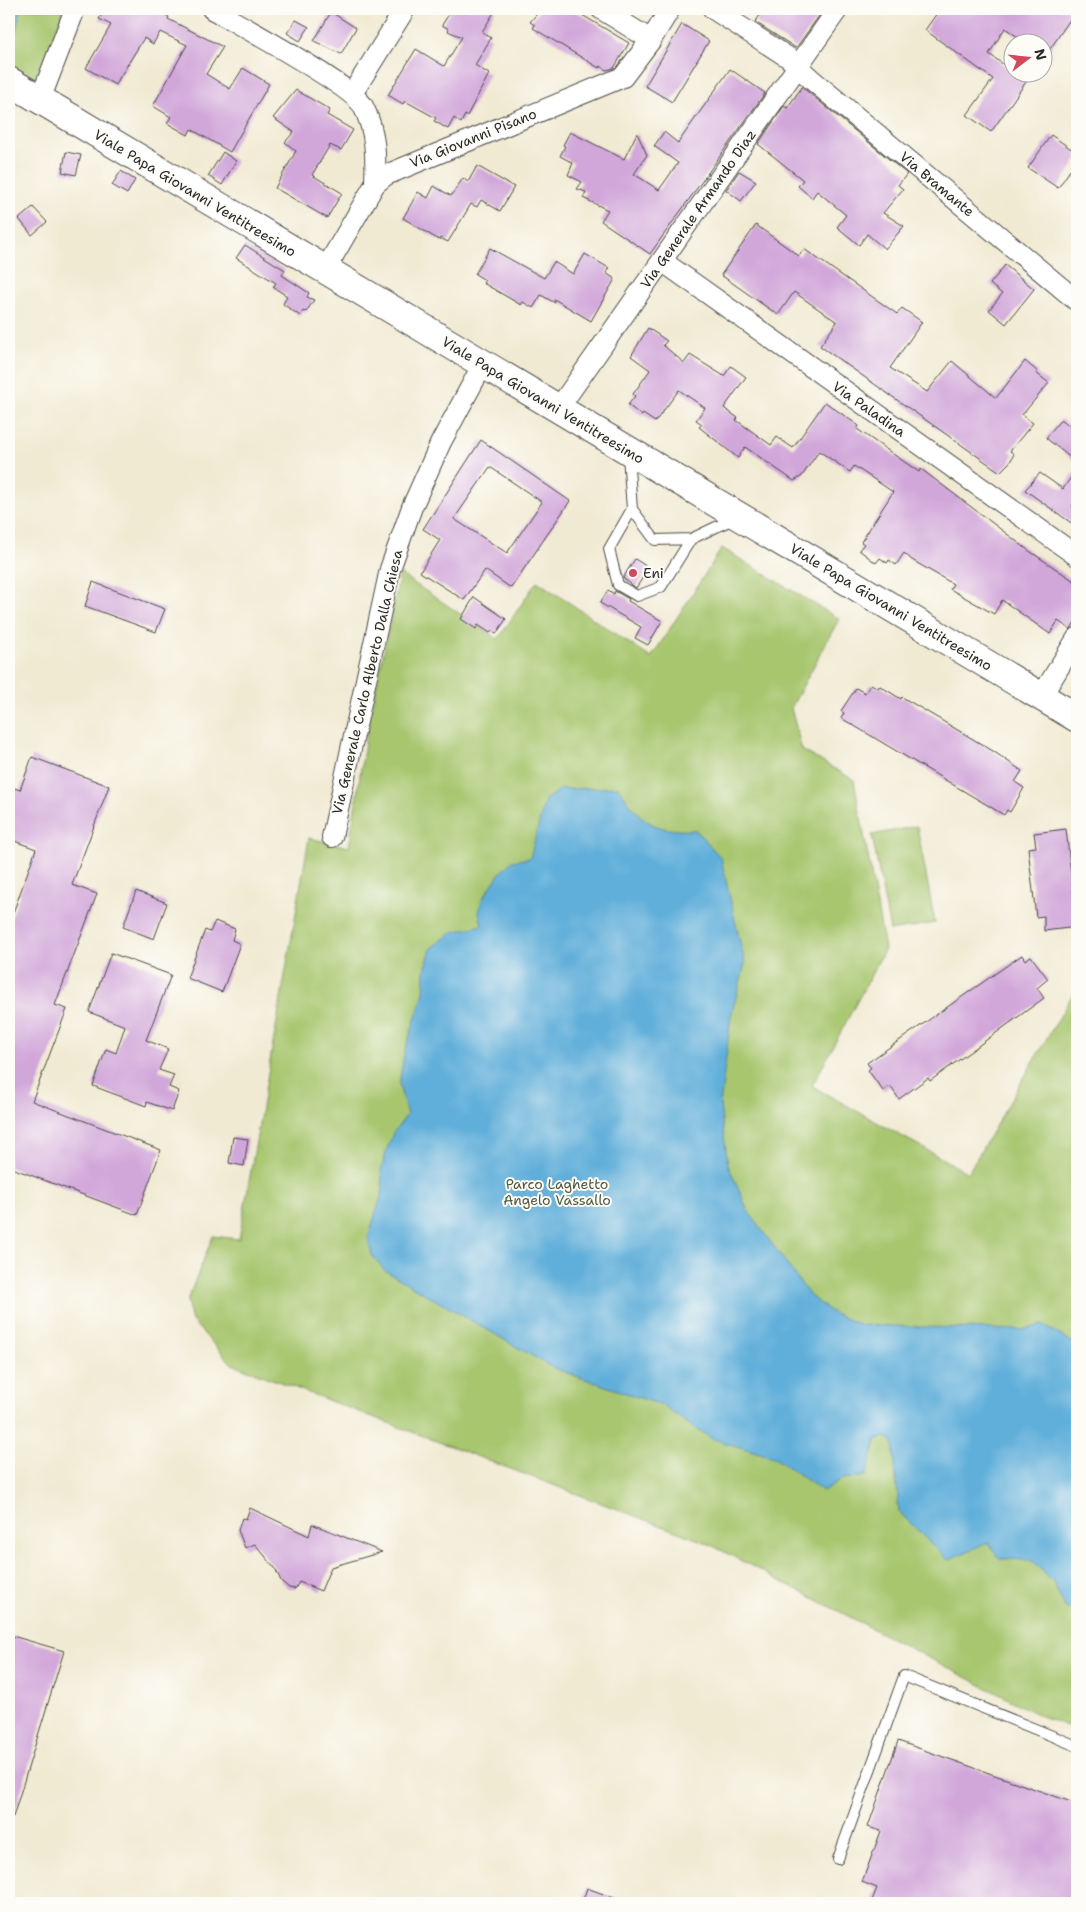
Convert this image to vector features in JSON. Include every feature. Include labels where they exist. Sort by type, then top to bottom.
[{"type":"street","points":[[40,100],[76,9]]},
{"type":"street","points":[[212,9],[352,94],[362,104],[373,129],[376,154],[375,184]]},
{"type":"street","points":[[352,94],[405,9]]},
{"type":"street","points":[[601,9],[651,40]]},
{"type":"street","name":"Via Giovanni Pisano","points":[[324,270],[375,184],[397,169],[623,77],[651,40],[670,9]]},
{"type":"street","name":"Via Bramante","points":[[713,9],[789,58],[1077,301]]},
{"type":"street","name":"Via Generale Armando Diaz","points":[[558,409],[838,9]]},
{"type":"street","name":"Viale Papa Giovanni Ventitreesimo","points":[[9,81],[1077,718]]},
{"type":"street","name":"Via Paladina","points":[[662,261],[1077,556]]},
{"type":"street","name":"Via Generale Carlo Alberto Dalla Chiesa","points":[[332,838],[390,570],[412,507],[441,442],[482,364]]},
{"type":"street","points":[[1041,697],[1077,638]]},
{"type":"lane","points":[[628,450],[632,509],[655,540],[692,539],[738,516]]},
{"type":"lane","points":[[632,509],[609,549],[618,585],[637,596],[661,587],[692,539]]},
{"type":"lane","points":[[838,1859],[904,1676],[1077,1746]]},
{"type":"green space","points":[[9,9],[64,9],[43,69],[10,101],[9,111]]},
{"type":"green space","name":"Parco Laghetto Angelo Vassallo","points":[[722,548],[839,619],[791,708],[802,750],[854,780],[885,949],[812,1086],[968,1173],[1077,987],[1077,1730],[1041,1716],[707,1543],[232,1364],[192,1321],[187,1301],[213,1236],[239,1239],[309,838],[349,847],[366,736],[400,574],[498,639],[537,581],[651,658]]},
{"type":"green space","points":[[917,826],[935,923],[890,931],[872,835]]},
{"type":"water","points":[[9,9],[21,9],[9,58]]},
{"type":"water","points":[[618,787],[641,817],[658,827],[696,830],[721,858],[745,964],[731,1016],[720,1106],[728,1165],[748,1211],[810,1296],[834,1314],[862,1325],[1021,1330],[1043,1325],[1077,1345],[1077,1612],[1064,1607],[1054,1584],[1033,1561],[999,1558],[988,1542],[948,1560],[899,1512],[893,1442],[886,1437],[877,1439],[866,1476],[842,1479],[823,1491],[773,1457],[713,1439],[688,1424],[664,1406],[553,1368],[384,1270],[372,1255],[368,1238],[383,1190],[381,1171],[393,1133],[407,1115],[399,1084],[405,1050],[424,993],[425,971],[431,948],[453,932],[482,925],[479,912],[483,898],[500,873],[512,861],[530,858],[545,800],[561,789]]},
{"type":"building","points":[[105,9],[156,9],[169,17],[168,19],[223,47],[206,74],[230,89],[243,68],[269,84],[230,152],[191,129],[188,135],[167,123],[171,117],[153,106],[187,45],[160,32],[153,44],[144,38],[115,85],[86,68],[111,25],[99,19]]},
{"type":"building","points":[[452,9],[496,9],[482,32],[491,38],[475,65],[489,74],[467,116],[465,115],[461,123],[454,118],[448,129],[434,121],[436,118],[405,101],[403,104],[388,95],[416,49],[444,66],[462,37],[448,31],[449,29],[442,25]]},
{"type":"building","points":[[541,9],[572,9],[629,43],[614,68],[606,70],[601,66],[599,68],[533,28],[535,25],[530,22]]},
{"type":"building","points":[[765,9],[824,9],[796,48],[755,22]]},
{"type":"building","points":[[940,9],[1077,9],[1054,43],[1054,32],[1011,32],[1005,28],[989,54],[1004,65],[1004,82],[1026,82],[991,132],[967,115],[993,79],[925,30]]},
{"type":"building","points":[[331,12],[356,28],[341,54],[314,41]]},
{"type":"building","points":[[296,20],[309,27],[300,41],[287,33]]},
{"type":"building","points":[[682,24],[709,41],[672,102],[645,86]]},
{"type":"building","points":[[730,69],[765,93],[650,254],[601,221],[608,210],[583,198],[586,192],[577,189],[582,182],[568,175],[573,163],[560,156],[565,146],[563,145],[570,132],[624,159],[637,133],[647,155],[634,174],[659,190],[678,163],[654,146],[664,132],[678,143]]},
{"type":"building","points":[[802,87],[907,174],[898,185],[903,189],[883,213],[904,226],[885,249],[867,234],[859,245],[837,227],[846,215],[817,191],[812,198],[798,186],[803,180],[758,144],[784,106],[787,108]]},
{"type":"building","points":[[296,90],[330,110],[327,115],[353,130],[341,150],[330,145],[312,175],[342,193],[327,218],[275,188],[296,151],[285,142],[294,132],[273,118]]},
{"type":"building","points":[[1051,135],[1077,153],[1077,160],[1058,188],[1028,168]]},
{"type":"building","points":[[66,152],[81,155],[76,175],[62,172]]},
{"type":"building","points":[[223,152],[236,161],[222,185],[208,176]]},
{"type":"building","points":[[477,166],[514,187],[500,211],[481,200],[477,207],[471,204],[448,242],[440,238],[439,240],[403,218],[418,192],[428,198],[434,186],[451,196],[463,178],[468,182]]},
{"type":"building","points":[[121,171],[135,180],[127,194],[112,185]]},
{"type":"building","points":[[739,171],[756,181],[741,201],[726,190]]},
{"type":"building","points":[[33,207],[47,222],[32,235],[19,219]]},
{"type":"building","points":[[756,225],[799,256],[804,249],[897,314],[902,308],[922,322],[890,368],[927,392],[952,361],[996,398],[1025,361],[1038,372],[1036,373],[1049,383],[1022,415],[1033,423],[1010,451],[1014,454],[1010,462],[1000,472],[820,346],[837,322],[794,292],[778,315],[721,275]]},
{"type":"building","points":[[245,245],[285,270],[282,275],[309,293],[307,297],[314,300],[306,312],[303,311],[300,316],[283,304],[287,296],[273,287],[276,283],[236,258]]},
{"type":"building","points":[[490,248],[544,278],[554,262],[573,274],[585,254],[609,268],[606,273],[615,279],[591,321],[554,299],[555,303],[541,295],[533,308],[523,302],[521,305],[483,283],[485,280],[475,274]]},
{"type":"building","points":[[1005,265],[1034,289],[1006,324],[989,310],[1002,294],[990,284]]},
{"type":"building","points":[[648,328],[667,341],[663,345],[684,363],[690,355],[724,376],[731,366],[746,377],[724,408],[738,418],[736,420],[771,445],[777,437],[793,448],[825,402],[859,426],[857,429],[919,472],[921,469],[1028,550],[1077,583],[1077,619],[1072,627],[1070,629],[1058,621],[1050,634],[1002,600],[994,614],[950,589],[953,584],[912,560],[904,553],[896,565],[889,560],[887,563],[880,558],[876,563],[859,550],[864,544],[861,542],[893,492],[854,466],[850,472],[819,451],[802,476],[794,481],[745,447],[738,458],[699,427],[702,424],[696,420],[705,408],[679,390],[655,422],[643,414],[642,416],[628,405],[635,396],[633,394],[650,370],[631,356]]},
{"type":"building","points":[[1061,419],[1077,432],[1077,463],[1046,438]]},
{"type":"building","points":[[481,440],[570,501],[511,588],[485,570],[464,600],[420,572],[440,540],[423,529]],"holes":[[[490,467],[542,502],[507,553],[454,519]]]},
{"type":"building","points":[[1077,468],[1077,499],[1072,506],[1077,509],[1077,527],[1025,490],[1040,473],[1063,489]]},
{"type":"building","points":[[635,559],[649,568],[636,588],[623,578]]},
{"type":"building","points":[[93,582],[165,609],[156,632],[85,606]]},
{"type":"building","points":[[608,590],[614,594],[615,591],[629,599],[628,601],[662,621],[648,645],[635,638],[641,627],[600,603]]},
{"type":"building","points":[[474,597],[506,619],[496,634],[492,631],[490,633],[478,625],[476,629],[461,619]]},
{"type":"building","points":[[871,684],[878,688],[880,686],[901,699],[902,697],[993,751],[1022,771],[1015,782],[1024,788],[1010,812],[1007,810],[1004,815],[841,718],[844,713],[841,711],[856,688],[865,693]]},
{"type":"building","points":[[32,757],[109,786],[72,885],[97,894],[55,1005],[67,1009],[32,1101],[161,1150],[137,1215],[9,1167],[9,924],[36,849],[9,839],[9,786],[20,790]]},
{"type":"building","points":[[1066,829],[1077,927],[1044,931],[1044,916],[1036,917],[1028,848],[1036,847],[1034,833]]},
{"type":"building","points":[[136,891],[167,903],[154,939],[123,927]]},
{"type":"building","points":[[215,921],[235,929],[232,940],[240,944],[222,992],[187,978],[205,930],[210,932]]},
{"type":"building","points":[[111,953],[171,975],[146,1040],[168,1049],[159,1070],[174,1075],[169,1087],[179,1091],[172,1111],[147,1102],[146,1106],[93,1086],[106,1049],[116,1053],[125,1026],[89,1012]]},
{"type":"building","points":[[1022,955],[1025,960],[1031,956],[1048,979],[1037,988],[1044,998],[930,1081],[928,1078],[899,1099],[890,1086],[883,1091],[868,1070],[871,1068],[867,1063]]},
{"type":"building","points":[[233,1137],[248,1139],[244,1166],[229,1163]]},
{"type":"building","points":[[250,1508],[309,1536],[312,1524],[382,1552],[331,1567],[321,1591],[299,1582],[295,1589],[289,1588],[281,1581],[275,1568],[255,1544],[245,1548],[238,1530],[242,1518],[246,1519]]},
{"type":"building","points":[[9,1635],[64,1651],[13,1817],[9,1816]]},
{"type":"building","points":[[898,1741],[1077,1804],[1077,1903],[871,1903],[877,1888],[862,1882],[881,1831],[868,1827]]},
{"type":"building","points":[[587,1888],[625,1902],[625,1903],[582,1903]]},
{"type":"place","name":"Eni","points":[[633,573]]}]
